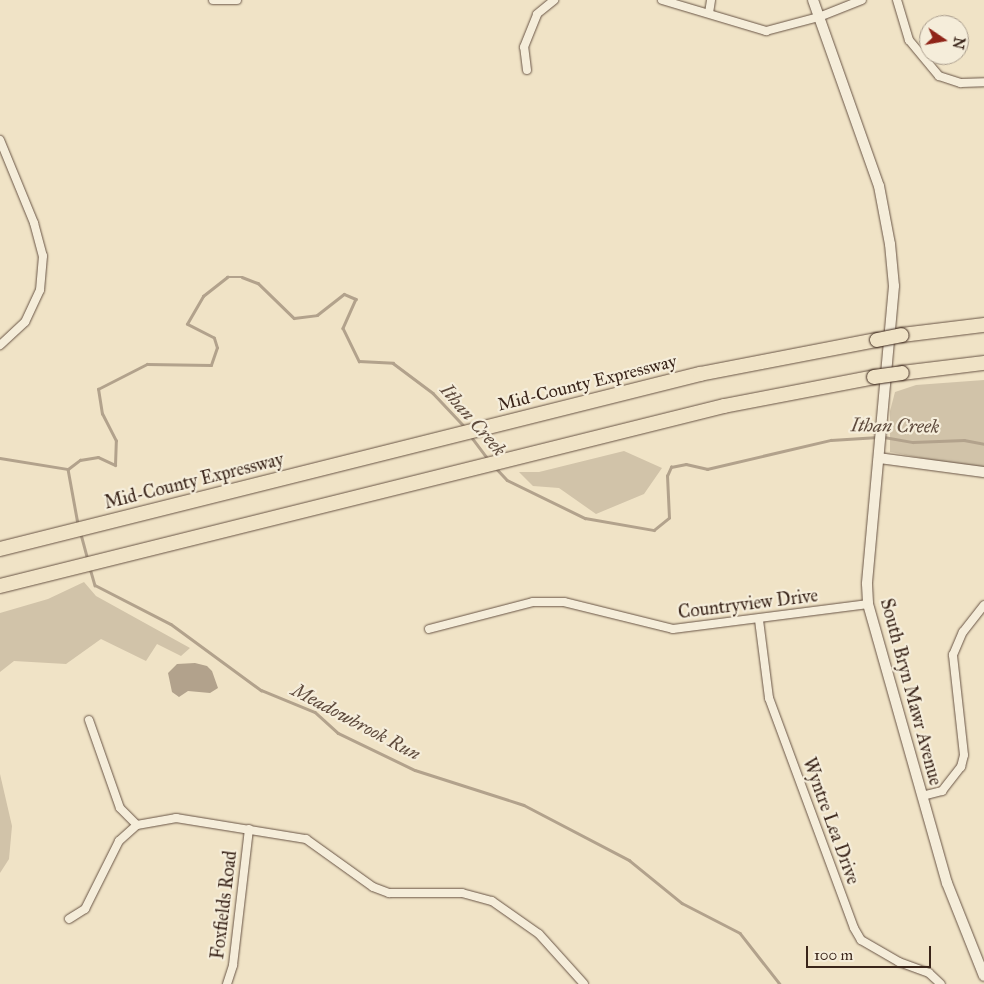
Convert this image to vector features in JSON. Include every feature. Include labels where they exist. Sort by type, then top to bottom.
[{"type":"highway","name":"Mid-County Expressway","points":[[0,548],[700,374],[902,335],[984,325]]},
{"type":"highway","points":[[0,586],[724,406],[874,377],[984,364]]},
{"type":"main road","name":"South Bryn Mawr Avenue","points":[[813,0],[879,186],[890,244],[894,286],[868,604],[947,883],[984,976]]},
{"type":"main road","points":[[879,458],[984,472]]},
{"type":"street","points":[[213,0],[237,0]]},
{"type":"street","points":[[527,70],[524,47],[536,14],[554,0]]},
{"type":"street","points":[[662,0],[766,31],[819,17],[862,0]]},
{"type":"street","points":[[709,13],[711,0]]},
{"type":"street","points":[[897,0],[909,40],[939,76],[961,83],[984,82]]},
{"type":"street","points":[[0,140],[34,223],[43,256],[40,290],[25,322],[0,345]]},
{"type":"street","name":"Countryview Drive","points":[[429,629],[533,602],[564,602],[673,629],[760,620],[868,604]]},
{"type":"street","points":[[922,796],[942,790],[961,767],[964,755],[953,655],[963,632],[984,604]]},
{"type":"street","name":"Wyntre Lea Drive","points":[[760,620],[769,698],[854,928],[861,940],[869,946],[929,973],[941,984]]},
{"type":"street","points":[[89,720],[120,808],[137,825]]},
{"type":"street","points":[[69,918],[85,909],[119,841],[137,825],[176,818],[306,839],[373,887],[388,893],[462,894],[492,901],[539,934],[584,984]]},
{"type":"street","name":"Foxfields Road","points":[[227,984],[233,965],[248,829]]},
{"type":"shaded area","points":[[984,380],[984,470],[890,452],[890,411],[895,392],[916,385]]},
{"type":"shaded area","points":[[624,451],[662,468],[644,494],[596,514],[559,488],[533,486],[519,472],[539,472]]},
{"type":"shaded area","points":[[84,582],[96,596],[190,648],[181,656],[157,644],[146,661],[101,639],[66,664],[14,661],[0,672],[0,613],[48,599]]},
{"type":"shaded area","points":[[195,663],[207,666],[212,671],[218,688],[210,693],[188,691],[179,697],[172,692],[168,673],[177,664]]},
{"type":"shaded area","points":[[0,774],[12,826],[9,859],[0,873]]},
{"type":"waterway","name":"Ithan Creek","points":[[0,458],[68,469],[80,460],[98,457],[115,465],[116,441],[102,414],[98,389],[147,364],[211,365],[217,348],[214,338],[187,324],[203,296],[227,277],[242,277],[258,283],[294,318],[317,315],[344,294],[356,299],[343,328],[359,361],[393,363],[433,393],[466,428]]},
{"type":"waterway","name":"Ithan Creek","points":[[470,435],[489,460]]},
{"type":"waterway","name":"Ithan Creek","points":[[496,468],[507,480],[585,518],[654,530],[669,518],[667,476],[671,467],[686,464],[707,469],[831,440],[878,437]]},
{"type":"waterway","name":"Ithan Creek","points":[[884,437],[913,442],[964,440],[984,444]]},
{"type":"waterway","name":"Meadowbrook Run","points":[[68,469],[78,524]]},
{"type":"waterway","name":"Meadowbrook Run","points":[[81,534],[88,560]]},
{"type":"waterway","name":"Meadowbrook Run","points":[[90,568],[95,585],[171,624],[261,690],[315,712],[338,733],[415,770],[524,805],[629,860],[682,903],[740,933],[780,984]]}]
